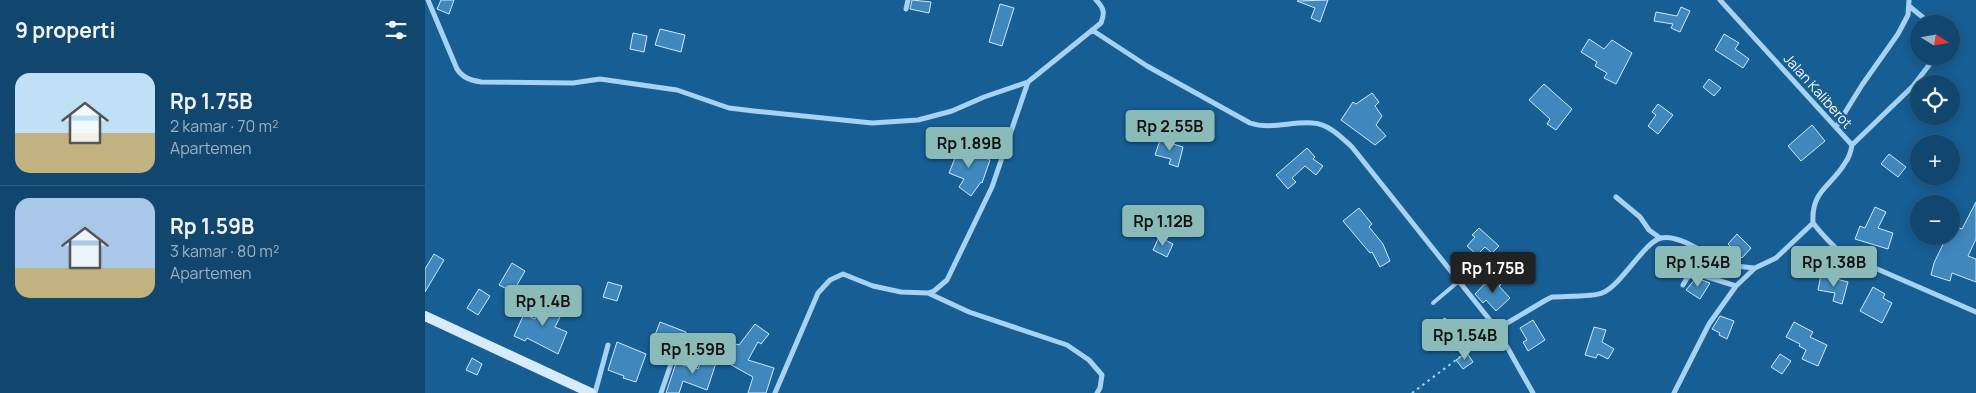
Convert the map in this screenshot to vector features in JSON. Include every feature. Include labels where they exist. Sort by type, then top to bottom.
[{"type":"street","points":[[428,0],[457,69],[462,76],[481,82],[573,83],[600,79],[677,90],[729,108],[872,123],[918,120],[952,111],[984,97],[1028,82],[1101,23],[1104,15],[1103,7],[1096,0]]},
{"type":"street","points":[[906,9],[908,0]]},
{"type":"street","name":"Jalan Kaliberot","points":[[1720,0],[1852,145],[1845,165],[1814,202],[1813,222]]},
{"type":"street","points":[[1836,127],[1862,85],[1898,34],[1909,15],[1909,3]]},
{"type":"street","points":[[1909,3],[1922,15]]},
{"type":"street","points":[[1092,30],[1147,66],[1251,123],[1260,126],[1313,122],[1325,126],[1337,134],[1352,147],[1497,329],[1533,393]]},
{"type":"street","points":[[1852,145],[1913,86],[1928,65]]},
{"type":"street","points":[[775,393],[818,293],[830,280],[843,274],[873,286],[901,292],[927,293],[934,291],[947,280],[992,187],[1028,82]]},
{"type":"street","points":[[1616,197],[1640,217],[1649,230],[1660,238],[1683,241],[1733,266],[1755,268]]},
{"type":"street","points":[[1674,393],[1709,324],[1737,286],[1755,268],[1776,258],[1813,222],[1820,232],[1835,245],[1838,251],[1845,255],[1976,312]]},
{"type":"street","points":[[1497,329],[1553,297],[1602,293],[1617,282],[1652,244],[1660,238]]},
{"type":"street","points":[[1683,285],[1687,278],[1695,274],[1737,286]]},
{"type":"street","points":[[927,293],[969,312],[1067,345],[1089,360],[1102,375],[1100,388],[1097,393]]},
{"type":"street","points":[[425,316],[591,393]]},
{"type":"street","points":[[595,393],[609,345]]},
{"type":"street","points":[[661,393],[673,358]]},
{"type":"lane","points":[[1433,303],[1459,281]]},
{"type":"path","points":[[1412,393],[1497,329]]},
{"type":"building","points":[[441,0],[454,0],[449,14],[437,9]]},
{"type":"building","points":[[912,0],[931,2],[929,13],[910,9]]},
{"type":"building","points":[[1328,0],[1320,22],[1311,18],[1315,8],[1297,1]]},
{"type":"building","points":[[1000,4],[1014,8],[1002,46],[989,42]]},
{"type":"building","points":[[1681,7],[1690,11],[1680,32],[1671,28],[1673,24],[1654,21],[1656,12],[1677,16]]},
{"type":"building","points":[[660,29],[685,35],[681,52],[655,45]]},
{"type":"building","points":[[633,33],[647,36],[644,52],[630,49]]},
{"type":"building","points":[[1724,34],[1739,43],[1735,49],[1749,59],[1743,68],[1715,50]]},
{"type":"building","points":[[1589,39],[1604,49],[1612,40],[1632,53],[1616,84],[1604,78],[1607,73],[1595,66],[1597,62],[1581,52]]},
{"type":"building","points":[[1709,79],[1721,88],[1714,96],[1703,87]]},
{"type":"building","points":[[1544,84],[1572,109],[1556,130],[1547,124],[1550,119],[1529,100]]},
{"type":"building","points":[[1372,93],[1379,102],[1375,106],[1382,116],[1376,125],[1386,136],[1375,145],[1341,120],[1353,102],[1356,104]]},
{"type":"building","points":[[1658,104],[1673,115],[1658,134],[1648,126],[1656,115],[1652,112]]},
{"type":"building","points":[[1812,125],[1825,141],[1801,161],[1788,146]]},
{"type":"building","points":[[1160,140],[1183,147],[1178,167],[1169,164],[1171,159],[1155,155]]},
{"type":"building","points":[[961,143],[970,147],[969,151],[990,160],[982,183],[971,196],[959,187],[964,179],[949,173]]},
{"type":"building","points":[[1307,148],[1315,157],[1313,159],[1323,166],[1316,175],[1305,166],[1292,178],[1296,182],[1288,189],[1276,175]]},
{"type":"building","points":[[1889,154],[1906,167],[1898,177],[1881,164]]},
{"type":"building","points":[[1976,202],[1976,239],[1968,256],[1976,259],[1976,282],[1952,273],[1950,281],[1931,275],[1934,263],[1943,245],[1960,245],[1960,228],[1962,229]]},
{"type":"building","points":[[1875,207],[1886,212],[1878,228],[1893,233],[1888,249],[1855,239],[1860,226],[1865,228]]},
{"type":"building","points":[[1359,208],[1372,224],[1369,227],[1383,244],[1390,261],[1380,267],[1372,252],[1370,253],[1343,221]]},
{"type":"building","points":[[1479,228],[1499,246],[1492,253],[1485,247],[1477,255],[1467,246],[1475,237],[1472,235]]},
{"type":"building","points":[[1737,234],[1751,248],[1742,258],[1728,244]]},
{"type":"building","points":[[1159,237],[1173,244],[1167,257],[1153,250]]},
{"type":"building","points":[[1671,252],[1681,256],[1675,269],[1665,265]]},
{"type":"building","points":[[434,254],[444,260],[425,292],[425,269]]},
{"type":"building","points":[[512,263],[525,271],[513,292],[499,285]]},
{"type":"building","points":[[1821,275],[1848,282],[1842,304],[1833,301],[1835,293],[1818,290]]},
{"type":"building","points":[[1492,276],[1510,298],[1496,311],[1486,300],[1483,303],[1475,294]]},
{"type":"building","points":[[1696,278],[1710,283],[1700,299],[1686,290]]},
{"type":"building","points":[[608,282],[622,286],[617,301],[603,297]]},
{"type":"building","points":[[1873,287],[1885,294],[1883,298],[1892,303],[1882,323],[1860,311]]},
{"type":"building","points":[[479,289],[490,296],[478,315],[467,308]]},
{"type":"building","points":[[545,295],[560,301],[555,314],[560,317],[555,327],[567,332],[558,354],[527,338],[525,341],[514,336],[524,314],[535,319]]},
{"type":"building","points":[[1720,316],[1734,321],[1727,339],[1712,329]]},
{"type":"building","points":[[1445,318],[1455,337],[1432,350],[1422,331]]},
{"type":"building","points":[[1533,320],[1545,340],[1528,351],[1523,342],[1527,340],[1520,328]]},
{"type":"building","points":[[660,322],[686,332],[682,345],[675,342],[671,353],[662,350],[666,338],[655,335]]},
{"type":"building","points":[[1794,322],[1813,332],[1810,337],[1827,345],[1818,366],[1802,359],[1806,350],[1799,346],[1800,344],[1786,337]]},
{"type":"building","points":[[755,324],[769,334],[761,344],[758,342],[748,360],[774,368],[766,393],[748,393],[753,377],[726,362],[736,344],[739,345]]},
{"type":"building","points":[[1594,327],[1606,330],[1602,342],[1614,349],[1608,359],[1598,354],[1596,358],[1585,355]]},
{"type":"building","points":[[617,342],[646,354],[636,382],[608,370]]},
{"type":"building","points":[[704,353],[718,357],[707,390],[683,381],[679,393],[666,393],[676,363],[698,369]]},
{"type":"building","points":[[1467,353],[1473,362],[1463,369],[1456,360]]},
{"type":"building","points":[[1780,354],[1791,361],[1782,374],[1771,367]]},
{"type":"building","points":[[472,358],[482,364],[477,375],[466,370]]}]
